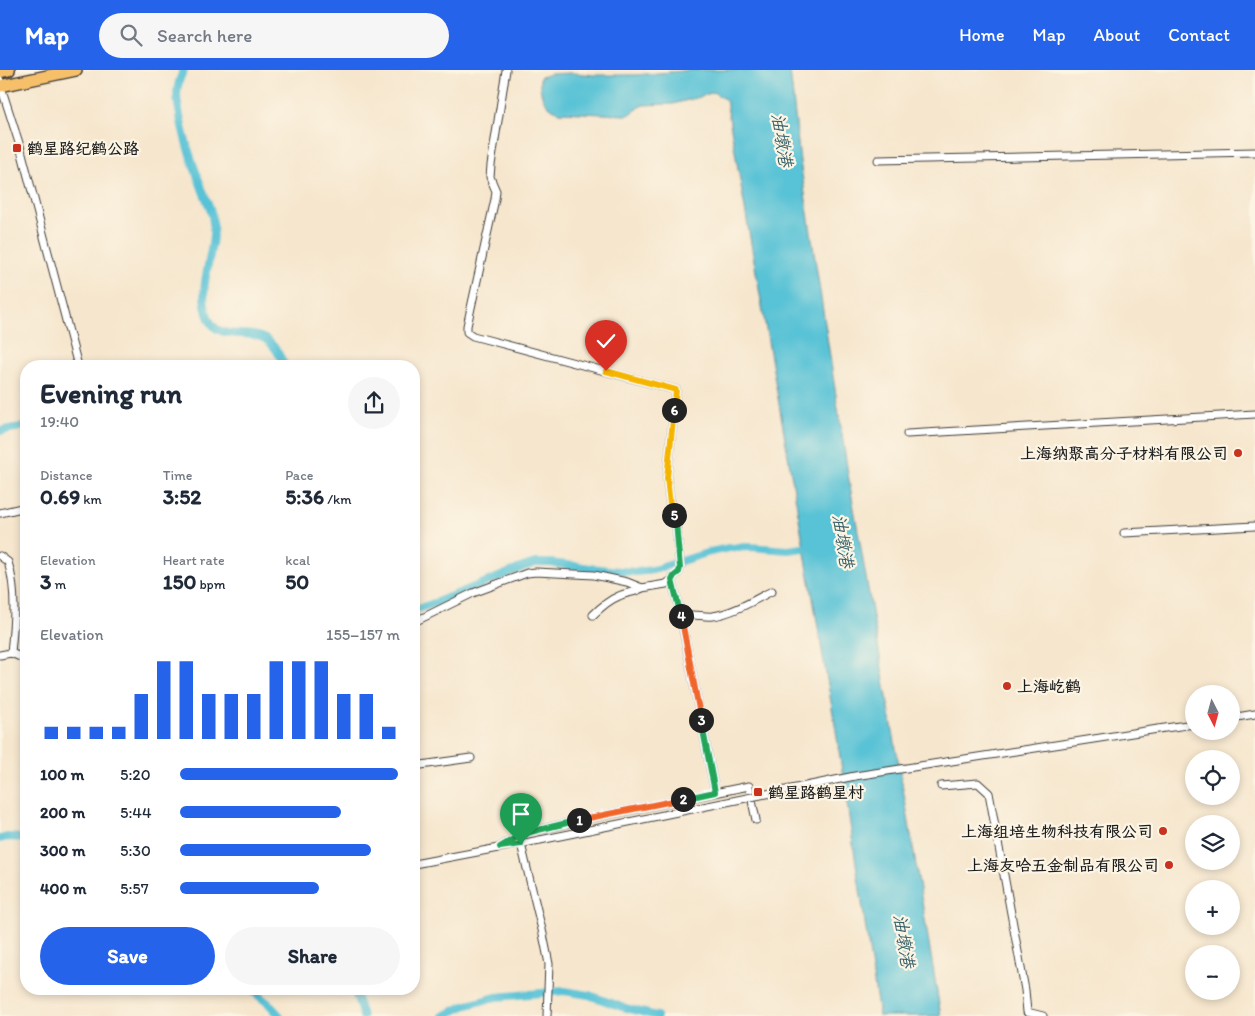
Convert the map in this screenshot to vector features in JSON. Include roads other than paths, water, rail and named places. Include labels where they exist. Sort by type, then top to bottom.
[{"type":"main road","points":[[0,72],[9,70]]},
{"type":"main road","points":[[0,84],[76,70]]},
{"type":"street","points":[[506,70],[490,171],[490,177],[496,191],[495,199],[467,332],[473,336],[676,390],[667,478],[670,504],[676,522],[679,572],[666,584],[642,588],[620,596],[603,606],[593,615]]},
{"type":"street","points":[[0,84],[20,146],[76,360]]},
{"type":"street","points":[[878,160],[1255,152]]},
{"type":"street","points":[[907,434],[1255,414]]},
{"type":"street","points":[[0,513],[20,508]]},
{"type":"street","points":[[1124,533],[1255,526]]},
{"type":"street","points":[[0,556],[8,562],[12,574],[14,622],[11,653]]},
{"type":"street","points":[[420,619],[473,594],[527,573],[594,576],[627,582],[642,588]]},
{"type":"street","points":[[672,580],[715,792]]},
{"type":"street","points":[[680,612],[682,616],[689,614],[715,616],[749,604],[772,591]]},
{"type":"street","points":[[0,655],[11,653],[20,657]]},
{"type":"street","points":[[1240,716],[1255,714]]},
{"type":"street","points":[[420,863],[855,776],[1185,725]]},
{"type":"street","points":[[420,765],[471,758]]},
{"type":"street","points":[[941,786],[978,783],[989,792],[1025,990],[1027,1012],[1043,1016]]},
{"type":"street","points":[[500,847],[522,834],[749,786],[756,820]]},
{"type":"street","points":[[521,844],[543,934],[548,964],[547,1016]]},
{"type":"water","name":"油墩港","points":[[694,70],[790,70],[800,161],[849,480],[941,1016],[879,1016],[836,731],[726,100],[713,92],[673,104],[643,105],[629,115],[559,112],[546,103],[540,88],[540,77],[550,74],[635,75]]},
{"type":"waterway","points":[[184,70],[179,82],[177,101],[189,151],[212,216],[213,229],[205,282],[205,308],[210,321],[215,327],[228,333],[258,336],[265,339],[272,344],[282,360]]},
{"type":"waterway","points":[[0,431],[20,427]]},
{"type":"waterway","points":[[420,608],[535,563],[636,572],[653,570],[729,548],[750,547],[788,550],[811,547]]},
{"type":"waterway","points":[[0,839],[7,837],[20,838]]},
{"type":"waterway","points":[[443,1016],[464,1006],[496,997],[564,991],[589,995],[622,1007],[657,1016]]},
{"type":"waterway","points":[[258,995],[280,1016]]},
{"type":"waterway","points":[[356,995],[363,1016]]},
{"type":"place","name":"鹤星路纪鹤公路","points":[[17,148]]},
{"type":"place","name":"上海纳聚高分子材料有限公司","points":[[1238,453]]},
{"type":"place","name":"上海屹鹤","points":[[1007,686]]},
{"type":"place","name":"鹤星路鹤星村","points":[[758,792]]},
{"type":"place","name":"上海组培生物科技有限公司","points":[[1163,831]]},
{"type":"place","name":"上海友哈五金制品有限公司","points":[[1169,865]]}]
